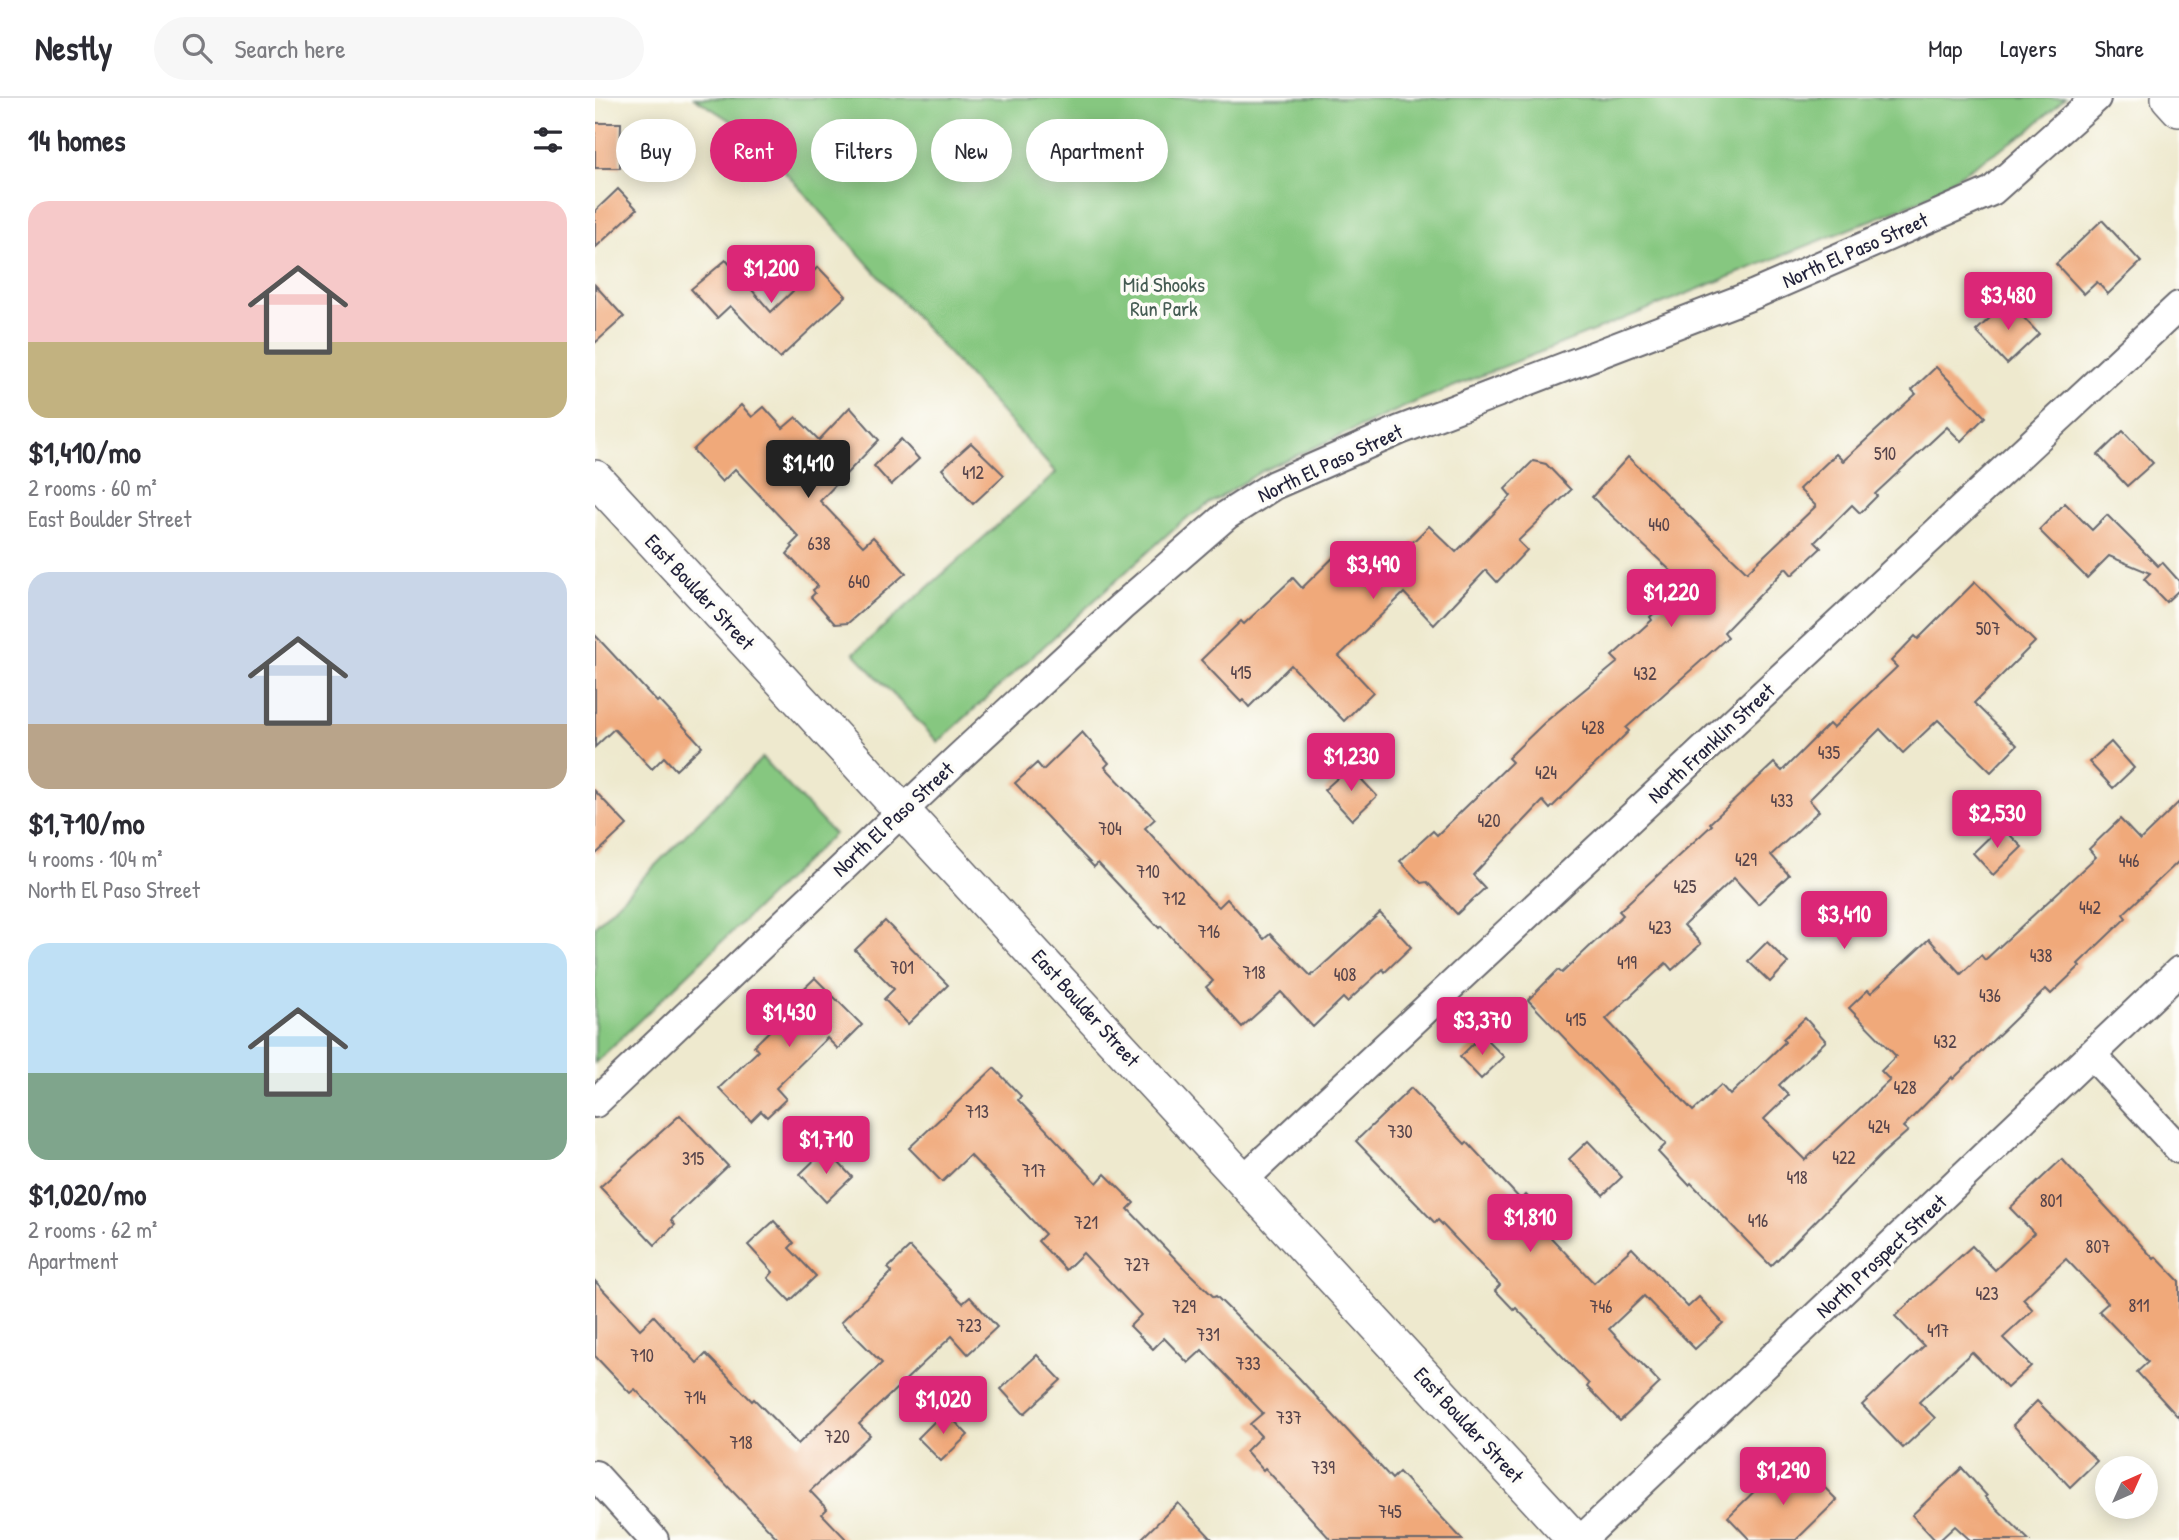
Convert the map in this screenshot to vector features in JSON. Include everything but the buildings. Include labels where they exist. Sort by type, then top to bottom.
[{"type":"street","points":[[2169,98],[2179,109]]},
{"type":"street","name":"North El Paso Street","points":[[595,1103],[1121,607],[1227,515],[1274,485],[1400,430],[1755,294],[1992,191],[2095,99]]},
{"type":"street","name":"North Franklin Street","points":[[1243,1180],[2179,306]]},
{"type":"street","name":"East Boulder Street","points":[[595,478],[1575,1540]]},
{"type":"street","name":"North Prospect Street","points":[[1581,1540],[2179,971]]},
{"type":"street","points":[[2092,1055],[2179,1149]]},
{"type":"street","points":[[595,1475],[654,1540]]},
{"type":"green space","name":"Mid Shooks Run Park","points":[[695,98],[2065,98],[2027,132],[1919,201],[1420,400],[1262,471],[1181,522],[938,742],[854,653],[1056,473],[794,182],[797,182],[797,119],[728,119]]},
{"type":"green space","points":[[762,758],[834,834],[595,1063],[595,926]]}]
